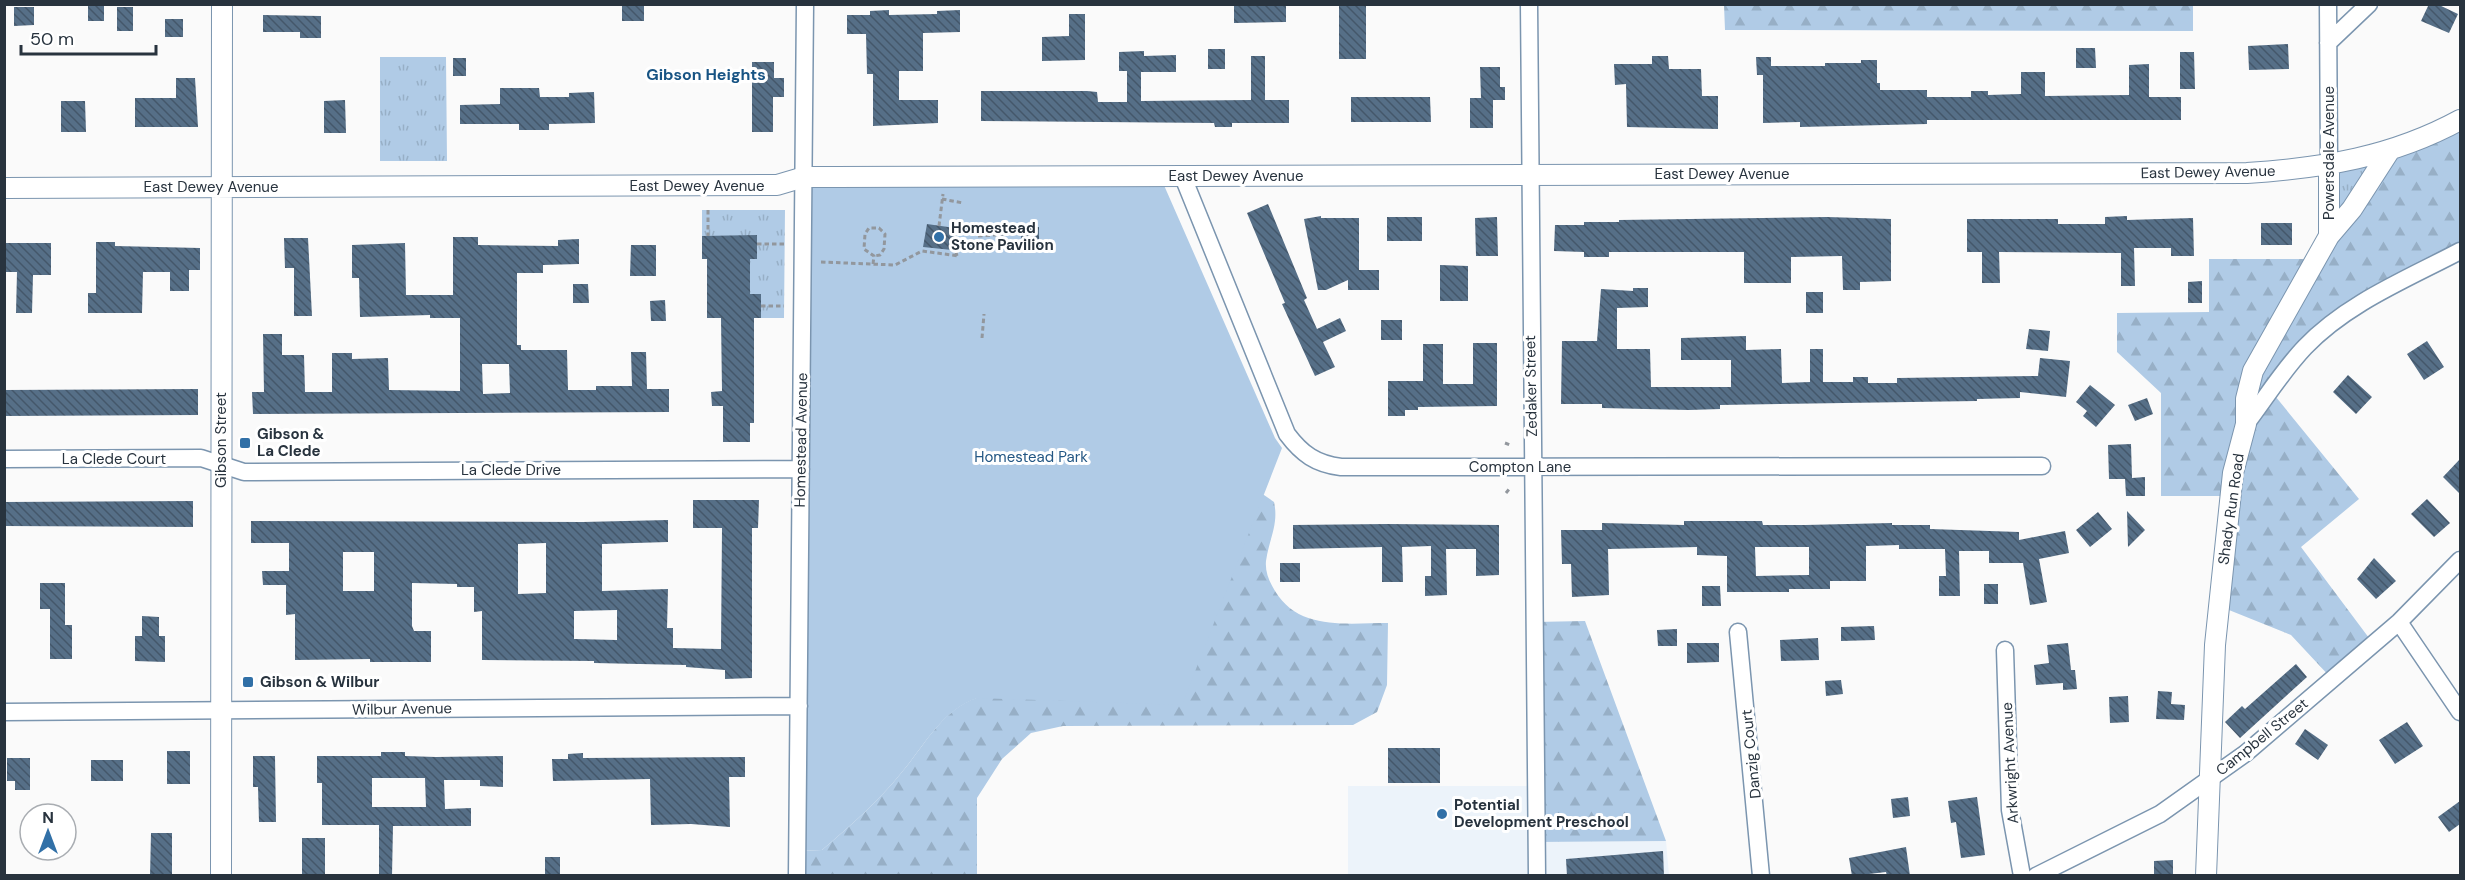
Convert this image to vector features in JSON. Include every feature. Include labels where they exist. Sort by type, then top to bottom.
[{"type":"street","name":"Gibson Street","points":[[221,876],[222,4]]},
{"type":"street","name":"Homestead Avenue","points":[[797,876],[805,4]]},
{"type":"street","name":"Zedaker Street","points":[[1529,4],[1537,876]]},
{"type":"street","name":"Powersdale Avenue","points":[[2246,424],[2246,399],[2253,371],[2329,236],[2328,4]]},
{"type":"street","points":[[2328,43],[2369,4]]},
{"type":"street","name":"East Dewey Avenue","points":[[4,188],[777,185],[804,177],[2247,173],[2329,166],[2390,150],[2460,120]]},
{"type":"street","points":[[2329,236],[2352,209],[2390,150]]},
{"type":"street","name":"Compton Lane","points":[[1183,177],[1287,434],[1298,449],[1325,465],[1341,467],[2042,466]]},
{"type":"street","name":"Shady Run Road","points":[[2206,876],[2215,645],[2233,473],[2246,424],[2304,348],[2332,323],[2362,302],[2460,251]]},
{"type":"street","name":"La Clede Court","points":[[4,459],[201,458],[221,465]]},
{"type":"street","name":"La Clede Drive","points":[[221,465],[244,472],[801,468]]},
{"type":"street","name":"Campbell Street","points":[[2036,876],[2160,814],[2209,779],[2276,729],[2372,642],[2398,622],[2460,560]]},
{"type":"street","points":[[2398,622],[2460,712]]},
{"type":"street","name":"Danzig Court","points":[[1738,632],[1761,876]]},
{"type":"street","name":"Arkwright Avenue","points":[[2005,650],[2010,810],[2022,876]]},
{"type":"street","name":"Wilbur Avenue","points":[[4,711],[799,706]]},
{"type":"path","points":[[942,199],[963,203]]},
{"type":"path","points":[[708,210],[708,236]]},
{"type":"path","points":[[939,226],[940,213]]},
{"type":"path","points":[[821,262],[898,263],[922,251],[958,256],[955,249],[957,228],[964,221]]},
{"type":"path","points":[[869,228],[879,228],[885,234],[884,249],[880,255],[874,256],[864,249],[865,234],[869,228]]},
{"type":"path","points":[[978,236],[1021,233]]},
{"type":"path","points":[[757,244],[785,244]]},
{"type":"path","points":[[873,264],[874,256]]},
{"type":"path","points":[[898,263],[898,271]]},
{"type":"path","points":[[760,306],[784,306]]},
{"type":"path","points":[[982,338],[984,314]]},
{"type":"path","points":[[1506,493],[1510,488]]},
{"type":"shaded area","name":"Potential Development Preschool","points":[[1348,786],[1536,786],[1537,842],[1666,841],[1669,875],[1348,876]]},
{"type":"green space","points":[[1724,5],[2193,5],[2193,31],[1725,30]]},
{"type":"green space","points":[[380,57],[446,57],[447,161],[380,161]]},
{"type":"green space","points":[[2460,120],[2460,251],[2363,302],[2271,391],[2359,499],[2301,547],[2372,642],[2332,679],[2291,635],[2219,606],[2230,496],[2161,496],[2161,393],[2117,352],[2117,313],[2209,312],[2209,259],[2316,259],[2390,150]]},
{"type":"green space","points":[[2390,150],[2329,236],[2329,166]]},
{"type":"green space","name":"Homestead Park","points":[[804,177],[1163,183],[1275,438],[1282,448],[1182,705],[977,698],[953,711],[884,793],[822,850],[797,851]]},
{"type":"green space","points":[[702,210],[785,210],[784,318],[761,318],[760,294],[750,294],[750,259],[757,259],[757,236],[702,236]]},
{"type":"green space","points":[[1248,493],[1264,495],[1274,502],[1275,517],[1266,569],[1275,591],[1285,604],[1310,619],[1325,622],[1388,623],[1387,685],[1377,712],[1353,725],[1063,726],[1031,733],[1002,759],[977,798],[977,875],[797,876],[797,851],[822,850],[854,822],[893,783],[943,720],[953,711],[976,698]]},
{"type":"green space","points":[[1585,621],[1666,841],[1537,842],[1534,622]]},
{"type":"building","points":[[88,4],[104,4],[104,21],[88,21]]},
{"type":"building","points":[[622,4],[644,4],[644,21],[622,21]]},
{"type":"building","points":[[1339,4],[1366,4],[1366,59],[1339,59]]},
{"type":"building","points":[[2429,4],[2437,4],[2458,14],[2449,33],[2421,21]]},
{"type":"building","points":[[1286,5],[1286,22],[1234,23],[1234,6]]},
{"type":"building","points":[[14,7],[34,7],[34,25],[14,26]]},
{"type":"building","points":[[117,7],[133,7],[133,31],[117,31]]},
{"type":"building","points":[[889,10],[889,15],[937,14],[937,11],[960,10],[960,32],[923,33],[923,71],[899,71],[899,100],[938,100],[938,123],[873,126],[873,74],[867,74],[866,34],[847,34],[847,15],[870,15],[870,11]]},
{"type":"building","points":[[1069,14],[1085,14],[1085,60],[1042,61],[1042,37],[1069,36]]},
{"type":"building","points":[[263,15],[321,16],[321,38],[300,38],[300,32],[263,32]]},
{"type":"building","points":[[165,19],[183,19],[183,37],[165,37]]},
{"type":"building","points":[[2288,44],[2289,69],[2249,70],[2248,46]]},
{"type":"building","points":[[2076,48],[2095,48],[2096,68],[2076,68]]},
{"type":"building","points":[[1208,49],[1225,49],[1225,69],[1208,69]]},
{"type":"building","points":[[1144,51],[1144,56],[1176,55],[1176,72],[1141,72],[1141,101],[1251,100],[1251,56],[1265,56],[1265,100],[1289,100],[1289,123],[1232,123],[1232,127],[1215,127],[1214,123],[981,121],[981,91],[1087,91],[1097,92],[1098,102],[1127,102],[1127,71],[1119,71],[1119,52]]},
{"type":"building","points":[[2180,52],[2194,52],[2195,89],[2180,89]]},
{"type":"building","points":[[1652,56],[1668,56],[1669,69],[1701,69],[1702,96],[1718,96],[1718,129],[1627,127],[1626,84],[1615,85],[1614,64],[1652,64]]},
{"type":"building","points":[[1756,57],[1771,57],[1771,66],[1825,66],[1825,63],[1861,63],[1861,60],[1877,60],[1877,83],[1880,83],[1880,90],[1927,90],[1927,97],[1971,97],[1971,91],[1988,91],[1988,95],[2021,94],[2021,72],[2045,72],[2045,96],[2129,95],[2129,65],[2149,64],[2149,97],[2181,97],[2181,120],[1927,120],[1927,124],[1800,127],[1800,122],[1763,123],[1763,75],[1757,75]]},
{"type":"building","points":[[453,58],[466,58],[466,76],[453,76]]},
{"type":"building","points":[[752,62],[774,62],[774,78],[784,78],[784,97],[773,97],[773,132],[752,132]]},
{"type":"building","points":[[1480,67],[1500,67],[1500,87],[1505,87],[1505,100],[1493,100],[1493,128],[1470,128],[1470,98],[1481,98]]},
{"type":"building","points":[[176,78],[195,78],[198,127],[135,127],[135,98],[176,98]]},
{"type":"building","points":[[500,88],[539,88],[540,97],[569,97],[569,93],[594,92],[595,123],[549,124],[549,130],[519,130],[519,124],[460,124],[460,105],[500,104]]},
{"type":"building","points":[[1351,97],[1430,97],[1431,122],[1351,122]]},
{"type":"building","points":[[345,100],[346,133],[324,133],[324,101]]},
{"type":"building","points":[[61,101],[85,101],[86,132],[61,132]]},
{"type":"building","points":[[1268,204],[1307,298],[1304,300],[1317,329],[1340,318],[1346,331],[1323,342],[1335,367],[1315,376],[1282,304],[1285,303],[1247,213]]},
{"type":"building","points":[[1321,216],[1321,218],[1359,218],[1359,270],[1379,270],[1379,290],[1348,290],[1348,280],[1326,290],[1318,290],[1304,219]]},
{"type":"building","points":[[2127,216],[2127,220],[2193,218],[2194,256],[2171,256],[2171,248],[2134,248],[2135,286],[2121,286],[2121,253],[1999,252],[2000,283],[1982,283],[1982,252],[1967,252],[1967,219],[2058,219],[2058,224],[2105,224],[2105,217]]},
{"type":"building","points":[[1387,217],[1422,217],[1422,241],[1387,241]]},
{"type":"building","points":[[1497,217],[1498,256],[1476,256],[1475,218]]},
{"type":"building","points":[[1827,217],[1891,219],[1891,281],[1860,282],[1860,290],[1843,290],[1842,256],[1791,257],[1791,283],[1744,283],[1744,252],[1609,252],[1609,257],[1584,257],[1584,252],[1554,251],[1555,225],[1584,225],[1584,222],[1619,222],[1619,220]]},
{"type":"building","points":[[2261,223],[2292,223],[2292,245],[2261,245]]},
{"type":"building","name":"Homestead Stone Pavilion","points":[[927,224],[955,228],[952,250],[923,247]]},
{"type":"building","points":[[1021,227],[1039,227],[1039,243],[1021,242]]},
{"type":"building","points":[[757,235],[757,259],[750,259],[750,294],[761,294],[761,318],[754,318],[754,423],[750,423],[750,442],[723,442],[723,406],[712,406],[711,392],[722,391],[721,318],[707,318],[707,259],[702,259],[702,236]]},
{"type":"building","points":[[453,237],[478,237],[478,245],[558,246],[558,240],[579,239],[579,264],[543,265],[543,273],[517,273],[517,345],[521,345],[521,350],[567,350],[568,390],[596,390],[596,386],[632,386],[631,352],[646,352],[647,389],[669,389],[669,412],[253,414],[252,392],[264,392],[263,334],[282,334],[282,355],[304,355],[305,392],[332,392],[332,353],[352,353],[352,359],[388,358],[389,390],[460,391],[460,318],[430,318],[430,315],[360,317],[359,278],[352,278],[352,245],[405,243],[406,295],[453,295]],"holes":[[[482,364],[509,364],[510,393],[483,394]]]},
{"type":"building","points":[[284,238],[308,238],[312,316],[294,316],[294,268],[285,268]]},
{"type":"building","points":[[96,242],[115,242],[115,246],[200,248],[200,270],[189,270],[189,291],[170,291],[170,272],[143,272],[142,313],[88,313],[88,293],[96,293]]},
{"type":"building","points":[[4,243],[51,243],[51,275],[33,275],[32,313],[16,313],[17,272],[4,272]]},
{"type":"building","points":[[631,245],[656,245],[656,276],[630,276]]},
{"type":"building","points":[[1440,265],[1468,266],[1468,301],[1440,301]]},
{"type":"building","points":[[2202,281],[2202,303],[2188,303],[2188,282]]},
{"type":"building","points":[[573,284],[588,284],[589,303],[573,303]]},
{"type":"building","points":[[1633,288],[1648,288],[1648,307],[1617,308],[1617,349],[1650,349],[1651,387],[1731,387],[1731,360],[1681,360],[1681,338],[1746,336],[1746,350],[1781,349],[1782,383],[1810,382],[1810,349],[1823,349],[1823,382],[1853,382],[1853,377],[1868,377],[1868,383],[1897,383],[1897,378],[2038,376],[2040,358],[2070,361],[2066,397],[2020,392],[2020,398],[1977,399],[1977,401],[1720,405],[1720,409],[1689,410],[1602,408],[1602,404],[1561,404],[1562,341],[1597,341],[1601,289],[1633,291]]},
{"type":"building","points":[[1806,292],[1823,292],[1823,313],[1806,313]]},
{"type":"building","points":[[665,300],[666,321],[651,321],[650,301]]},
{"type":"building","points":[[1381,320],[1402,320],[1402,340],[1381,340]]},
{"type":"building","points":[[2029,329],[2050,331],[2048,351],[2026,349]]},
{"type":"building","points":[[2427,341],[2444,367],[2424,380],[2407,354]]},
{"type":"building","points":[[1473,343],[1497,343],[1497,406],[1418,407],[1418,410],[1405,410],[1405,416],[1388,416],[1388,381],[1423,381],[1423,344],[1443,344],[1443,384],[1473,384]]},
{"type":"building","points":[[2348,375],[2372,397],[2356,414],[2333,392]]},
{"type":"building","points":[[2090,385],[2115,405],[2096,427],[2083,416],[2087,411],[2076,402]]},
{"type":"building","points":[[198,389],[198,415],[4,416],[4,390]]},
{"type":"building","points":[[2147,398],[2153,414],[2135,421],[2128,405]]},
{"type":"building","points":[[2131,444],[2132,478],[2145,477],[2145,496],[2126,496],[2125,479],[2109,479],[2108,445]]},
{"type":"building","points":[[2460,459],[2460,494],[2443,477]]},
{"type":"building","points":[[2427,499],[2450,523],[2434,537],[2411,514]]},
{"type":"building","points":[[693,500],[759,500],[758,528],[752,528],[752,678],[725,679],[725,670],[686,667],[686,665],[482,660],[482,611],[474,612],[474,587],[457,587],[457,584],[412,583],[412,626],[414,631],[431,631],[431,662],[370,662],[370,659],[295,660],[295,614],[286,615],[286,585],[263,585],[262,571],[289,571],[289,543],[251,543],[251,521],[668,520],[668,542],[602,544],[602,591],[668,589],[667,628],[673,628],[673,648],[721,649],[722,528],[693,528]],"holes":[[[546,543],[546,593],[518,594],[518,544]],[[343,552],[374,552],[374,591],[343,591]],[[617,610],[617,640],[574,639],[574,611]]]},
{"type":"building","points":[[193,501],[193,527],[4,526],[4,502]]},
{"type":"building","points":[[2127,511],[2145,530],[2128,547]]},
{"type":"building","points":[[2098,512],[2112,529],[2090,547],[2076,530]]},
{"type":"building","points":[[1684,521],[1762,521],[1763,525],[1892,523],[1892,525],[1930,525],[1930,529],[2019,532],[2019,540],[2065,531],[2069,553],[2039,559],[2047,602],[2030,605],[2023,563],[1989,563],[1989,551],[1959,551],[1960,596],[1939,596],[1939,576],[1946,576],[1945,549],[1899,549],[1899,545],[1866,546],[1866,581],[1830,581],[1830,589],[1789,589],[1789,592],[1727,592],[1727,556],[1697,555],[1697,547],[1608,549],[1609,595],[1572,597],[1571,564],[1562,564],[1561,530],[1602,530],[1602,523],[1684,525]],"holes":[[[1755,547],[1809,547],[1809,575],[1756,576]]]},
{"type":"building","points":[[1293,525],[1499,525],[1499,575],[1476,576],[1476,549],[1446,549],[1447,595],[1425,596],[1425,576],[1431,576],[1431,546],[1402,547],[1403,582],[1382,582],[1382,547],[1293,549]]},
{"type":"building","points":[[2374,558],[2396,581],[2376,599],[2357,579]]},
{"type":"building","points":[[1280,563],[1300,563],[1300,582],[1280,582]]},
{"type":"building","points":[[40,583],[65,583],[65,625],[72,625],[72,659],[50,659],[50,609],[40,609]]},
{"type":"building","points":[[1984,584],[1998,584],[1998,604],[1984,604]]},
{"type":"building","points":[[1702,586],[1720,586],[1721,606],[1702,606]]},
{"type":"building","points":[[142,616],[159,617],[159,636],[165,636],[165,662],[135,661],[135,636],[142,636]]},
{"type":"building","points":[[1874,626],[1875,640],[1841,641],[1841,627]]},
{"type":"building","points":[[1677,629],[1677,646],[1658,646],[1657,630]]},
{"type":"building","points":[[1818,638],[1819,660],[1781,661],[1780,640]]},
{"type":"building","points":[[1687,643],[1719,643],[1719,662],[1687,663]]},
{"type":"building","points":[[2068,643],[2071,670],[2075,670],[2077,689],[2063,690],[2063,683],[2036,685],[2034,665],[2049,663],[2047,645]]},
{"type":"building","points":[[2296,664],[2307,677],[2240,738],[2225,722],[2242,706],[2245,709]]},
{"type":"building","points":[[1841,680],[1843,694],[1826,696],[1825,681]]},
{"type":"building","points":[[2158,691],[2172,692],[2171,704],[2185,705],[2184,720],[2156,719]]},
{"type":"building","points":[[2128,696],[2129,722],[2110,723],[2109,697]]},
{"type":"building","points":[[2407,722],[2423,746],[2395,764],[2379,740]]},
{"type":"building","points":[[2305,729],[2328,745],[2318,760],[2295,744]]},
{"type":"building","points":[[1388,748],[1440,748],[1440,783],[1388,783]]},
{"type":"building","points":[[167,751],[190,751],[190,784],[167,784]]},
{"type":"building","points":[[381,752],[405,752],[405,756],[503,756],[503,787],[480,786],[480,780],[444,780],[445,809],[471,808],[471,826],[393,826],[392,876],[379,876],[379,825],[322,825],[322,783],[317,783],[317,756],[381,756]],"holes":[[[372,778],[425,778],[426,807],[372,807]]]},
{"type":"building","points":[[583,753],[583,758],[745,757],[745,777],[729,777],[730,827],[691,824],[651,825],[650,779],[553,781],[552,759],[568,759],[568,754]]},
{"type":"building","points":[[253,756],[275,756],[276,822],[259,822],[258,787],[253,787]]},
{"type":"building","points":[[7,758],[30,758],[30,790],[15,790],[15,781],[7,781]]},
{"type":"building","points":[[91,760],[123,760],[123,781],[91,781]]},
{"type":"building","points":[[1908,797],[1910,816],[1893,818],[1891,799]]},
{"type":"building","points":[[1977,797],[1985,855],[1961,858],[1956,822],[1951,823],[1948,801]]},
{"type":"building","points":[[2460,801],[2460,824],[2449,832],[2438,817]]},
{"type":"building","points":[[151,833],[172,833],[172,876],[150,876]]},
{"type":"building","points":[[302,838],[325,838],[325,876],[302,876]]},
{"type":"building","points":[[1906,847],[1910,876],[1887,876],[1886,872],[1852,876],[1849,858]]},
{"type":"building","points":[[1663,851],[1664,876],[1567,876],[1566,859]]},
{"type":"building","points":[[545,857],[560,857],[560,876],[545,876]]},
{"type":"building","points":[[2173,860],[2173,876],[2154,876],[2154,861]]},
{"type":"place","name":"Homestead Stone Pavilion","points":[[939,237]]},
{"type":"place","name":"Gibson & La Clede","points":[[245,443]]},
{"type":"place","name":"Gibson & Wilbur","points":[[248,682]]},
{"type":"place","name":"Potential Development Preschool","points":[[1442,814]]},
{"type":"district","name":"Gibson Heights","points":[[706,74]]}]
